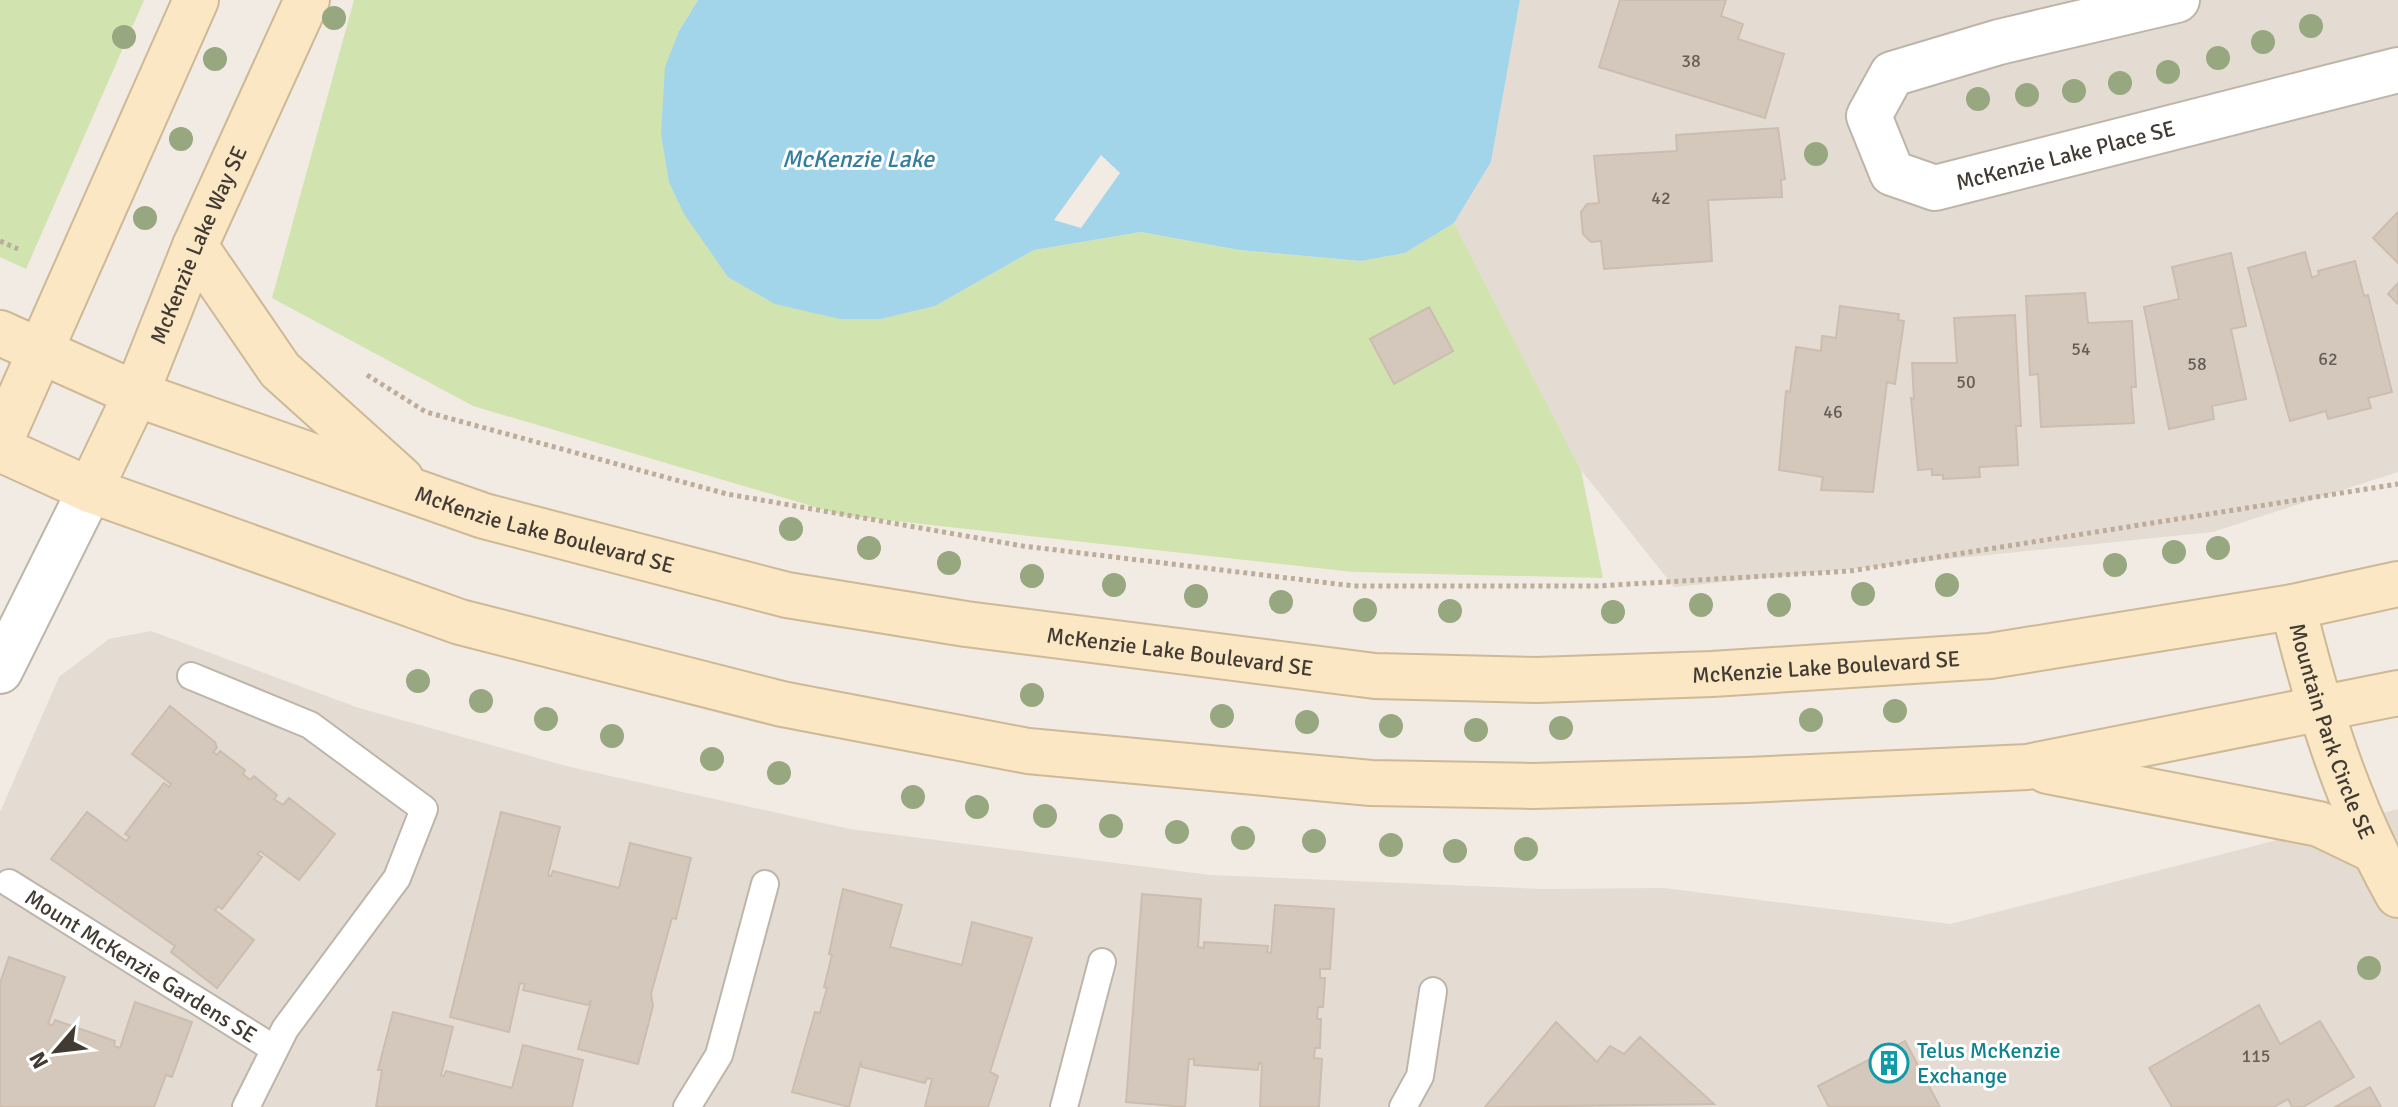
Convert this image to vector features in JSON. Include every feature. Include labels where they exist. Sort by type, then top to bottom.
[{"type":"main road","points":[[0,442],[196,0]]},
{"type":"main road","name":"McKenzie Lake Way SE","points":[[90,490],[136,394],[195,246],[307,0]]},
{"type":"main road","points":[[195,246],[280,370],[415,492]]},
{"type":"main road","name":"McKenzie Lake Boulevard SE","points":[[0,333],[136,394],[484,516],[787,595],[966,624],[1375,676],[1537,680],[1712,674],[1990,656],[2396,592]]},
{"type":"main road","points":[[0,449],[90,490],[460,622],[782,704],[1028,751],[1371,783],[1533,786],[2027,767],[2398,693]]},
{"type":"main road","name":"Mountain Park Circle SE","points":[[2293,607],[2319,710],[2373,850],[2398,895]]},
{"type":"main road","points":[[2027,767],[2319,824],[2373,850]]},
{"type":"street","name":"McKenzie Lake Place SE","points":[[2177,0],[1999,42],[1892,74],[1869,116],[1892,173],[1935,188],[2398,70]]},
{"type":"street","points":[[0,671],[90,490]]},
{"type":"lane","points":[[191,676],[310,725],[424,809],[405,862],[389,892],[273,1048],[246,1107]]},
{"type":"lane","name":"Mount McKenzie Gardens SE","points":[[9,883],[273,1048]]},
{"type":"lane","points":[[687,1107],[719,1055],[765,884]]},
{"type":"lane","points":[[1064,1107],[1102,962]]},
{"type":"lane","points":[[1403,1107],[1420,1076],[1433,991]]},
{"type":"path","points":[[0,241],[18,249]]},
{"type":"path","points":[[359,370],[426,412],[727,494],[1023,546],[1354,586],[1598,586],[1850,571],[2398,484]]},
{"type":"shaded area","points":[[1520,0],[2398,0],[2398,472],[2213,532],[1674,587],[1581,470],[1454,223],[1491,162]]},
{"type":"shaded area","points":[[151,631],[359,708],[570,767],[850,829],[1210,875],[1544,889],[1664,888],[1950,924],[2398,809],[2398,1107],[0,1107],[0,812],[59,677],[109,639]]},
{"type":"green space","points":[[0,0],[144,0],[26,269],[0,257]]},
{"type":"green space","points":[[354,0],[698,0],[679,31],[840,319],[881,319],[935,306],[1034,250],[1141,232],[1239,250],[1361,261],[1405,253],[1454,223],[1581,470],[1603,578],[1353,572],[842,515],[473,406],[272,298]]},
{"type":"water","name":"McKenzie Lake","points":[[698,0],[1520,0],[1491,162],[1454,223],[1405,253],[1361,261],[1239,250],[1141,232],[1034,250],[935,306],[881,319],[840,319],[775,304],[728,277],[684,214],[669,182],[661,134],[665,67],[679,31]]},
{"type":"pier","points":[[1101,155],[1120,173],[1081,228],[1054,220]]},
{"type":"building","points":[[1620,0],[1726,0],[1721,16],[1743,24],[1738,39],[1784,54],[1765,118],[1599,67]]},
{"type":"building","points":[[1778,128],[1785,179],[1781,180],[1782,197],[1708,200],[1712,261],[1604,269],[1601,241],[1591,242],[1583,234],[1581,212],[1587,204],[1599,203],[1594,156],[1677,151],[1676,135]]},
{"type":"building","points":[[2398,212],[2398,263],[2373,238]]},
{"type":"building","points":[[2305,252],[2312,278],[2319,275],[2318,271],[2355,261],[2364,296],[2368,295],[2392,392],[2368,398],[2371,408],[2328,419],[2326,411],[2290,421],[2248,268]]},
{"type":"building","points":[[2231,253],[2246,326],[2231,329],[2246,399],[2212,406],[2214,419],[2169,429],[2144,307],[2179,299],[2172,267]]},
{"type":"building","points":[[2398,283],[2398,304],[2388,294]]},
{"type":"building","points":[[2085,293],[2088,323],[2132,321],[2136,387],[2131,387],[2134,423],[2041,427],[2038,374],[2030,375],[2026,296]]},
{"type":"building","points":[[1840,306],[1899,314],[1898,320],[1904,321],[1895,384],[1887,382],[1873,492],[1821,490],[1823,477],[1779,470],[1786,391],[1790,392],[1796,347],[1821,351],[1822,336],[1836,338]]},
{"type":"building","points":[[1429,307],[1453,351],[1394,384],[1370,339]]},
{"type":"building","points":[[2015,315],[2021,426],[2016,426],[2018,465],[1979,467],[1980,477],[1943,479],[1943,475],[1932,475],[1932,469],[1918,470],[1911,398],[1914,399],[1912,363],[1957,363],[1954,318]]},
{"type":"building","points":[[170,706],[215,742],[217,748],[213,752],[217,755],[220,751],[245,770],[243,774],[250,780],[254,776],[277,795],[274,799],[283,805],[289,798],[335,834],[299,880],[260,851],[257,854],[262,857],[222,909],[218,906],[215,910],[254,940],[217,988],[171,952],[175,946],[51,859],[87,812],[126,841],[130,837],[125,834],[164,783],[169,787],[171,784],[132,754]]},
{"type":"building","points":[[501,812],[560,827],[548,875],[551,876],[553,871],[619,888],[630,843],[691,858],[676,919],[672,918],[651,994],[653,1006],[638,1064],[578,1049],[591,1001],[587,1005],[523,990],[525,984],[520,983],[509,1032],[450,1017]]},
{"type":"building","points":[[843,889],[902,905],[890,947],[962,965],[972,922],[1032,938],[990,1072],[998,1076],[988,1107],[925,1107],[932,1079],[927,1078],[925,1083],[862,1067],[861,1061],[849,1107],[792,1092],[815,1012],[820,1013],[827,988],[824,987],[832,955],[829,954]]},
{"type":"building","points":[[1142,894],[1201,899],[1198,947],[1204,948],[1204,942],[1268,946],[1267,952],[1271,953],[1275,905],[1334,909],[1330,969],[1320,969],[1320,978],[1325,978],[1323,1007],[1318,1007],[1317,1019],[1321,1019],[1320,1048],[1315,1048],[1314,1058],[1322,1059],[1319,1107],[1260,1107],[1262,1064],[1259,1063],[1258,1070],[1194,1065],[1194,1059],[1189,1059],[1185,1107],[1126,1102]]},
{"type":"building","points":[[9,957],[65,977],[48,1024],[53,1025],[55,1020],[115,1041],[114,1046],[120,1048],[135,1002],[192,1022],[172,1077],[166,1075],[154,1107],[0,1107],[0,983]]},
{"type":"building","points":[[2259,1005],[2280,1044],[2320,1021],[2354,1077],[2303,1107],[2292,1107],[2288,1099],[2274,1107],[2172,1107],[2149,1068]]},
{"type":"building","points":[[393,1012],[453,1027],[441,1075],[444,1076],[446,1071],[512,1088],[523,1045],[583,1060],[572,1107],[376,1107],[382,1070],[378,1070]]},
{"type":"building","points":[[1556,1022],[1597,1062],[1610,1046],[1624,1054],[1640,1037],[1714,1104],[1485,1107]]},
{"type":"building","name":"Telus McKenzie Exchange","points":[[1905,1041],[1940,1107],[1829,1107],[1818,1086]]},
{"type":"building","points":[[2370,1087],[2381,1107],[2335,1107]]},
{"type":"place","name":"Telus McKenzie Exchange","points":[[1889,1063]]}]
